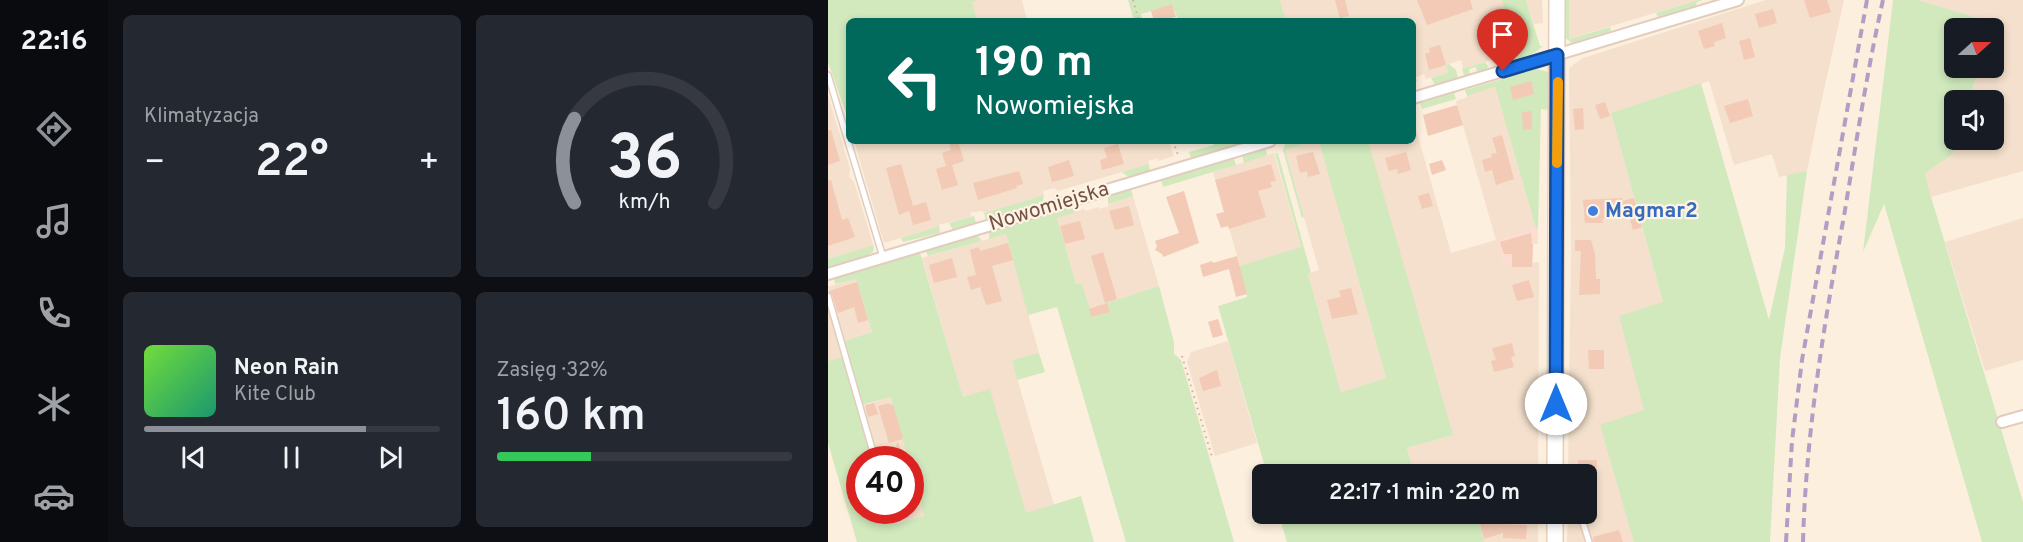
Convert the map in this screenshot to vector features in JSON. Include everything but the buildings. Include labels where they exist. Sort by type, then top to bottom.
[{"type":"street","points":[[1555,464],[1557,0]]},
{"type":"street","points":[[1416,97],[1738,0]]},
{"type":"street","name":"Nowomiejska","points":[[828,274],[1260,144]]},
{"type":"street","points":[[2002,422],[2023,416]]},
{"type":"street","points":[[1555,524],[1555,542]]},
{"type":"lane","points":[[828,75],[846,135]]},
{"type":"lane","points":[[849,144],[883,257]]},
{"type":"lane","points":[[828,297],[871,446]]},
{"type":"lane","points":[[1583,524],[1589,542]]},
{"type":"path","points":[[1133,0],[1138,18]]},
{"type":"path","points":[[1174,144],[1182,167]]},
{"type":"path","points":[[1182,356],[1212,457]]},
{"type":"shaded area","points":[[1022,0],[1026,18],[976,18],[971,2]]},
{"type":"shaded area","points":[[1280,0],[1502,0],[1516,51],[1463,69],[1461,60],[1446,65],[1448,73],[1426,79],[1424,74],[1416,77],[1416,18],[1285,18]]},
{"type":"shaded area","points":[[1526,0],[1542,0],[1543,23],[1534,24]]},
{"type":"shaded area","points":[[1569,0],[1698,0],[1568,39]]},
{"type":"shaded area","points":[[1766,0],[1844,0],[1807,171],[1779,177],[1772,154],[1734,165],[1709,81],[1611,113],[1663,302],[1620,317],[1645,410],[1628,518],[1634,542],[1567,542],[1568,524],[1597,524],[1597,464],[1568,464],[1571,247],[1569,68],[1583,58]]},
{"type":"shaded area","points":[[1918,0],[2023,0],[2023,171],[1931,197],[1925,172],[1953,154],[1954,150],[2004,150],[2004,90],[1972,90],[1976,78],[2004,78],[2004,18],[1979,18]]},
{"type":"shaded area","points":[[1495,87],[1536,229],[1496,240],[1456,101]]},
{"type":"shaded area","points":[[828,95],[850,169],[849,177],[854,182],[873,244],[828,259]]},
{"type":"shaded area","points":[[1416,129],[1451,253],[1496,240],[1504,266],[1539,262],[1538,464],[1411,464],[1407,448],[1453,435],[1341,220],[1386,378],[1341,392],[1308,274],[1319,270],[1285,150],[1304,144],[1416,144]]},
{"type":"shaded area","points":[[855,144],[1170,144],[1174,156],[1158,161],[1157,158],[1148,161],[1149,164],[1058,191],[1054,188],[1043,191],[1044,195],[984,213],[982,211],[973,212],[970,213],[971,217],[884,243]]},
{"type":"shaded area","points":[[1274,153],[1301,248],[1240,266],[1213,172]]},
{"type":"shaded area","points":[[1133,196],[1159,286],[1107,303],[1110,312],[1091,317],[1082,283],[1076,284],[1057,218],[1084,209],[1085,211],[1099,207],[1100,209]]},
{"type":"shaded area","points":[[2023,218],[2023,360],[1985,371],[1945,242]]},
{"type":"shaded area","points":[[1538,228],[1538,244],[1533,244],[1532,267],[1503,266],[1496,240]]},
{"type":"shaded area","points":[[1006,234],[1039,353],[1012,361],[1054,505],[1026,514],[990,390],[963,397],[922,258]]},
{"type":"shaded area","points":[[856,278],[872,332],[844,341],[828,287]]},
{"type":"shaded area","points":[[828,307],[842,357],[828,361]]},
{"type":"shaded area","points":[[1228,341],[1257,443],[1215,456],[1187,362],[1191,352]]},
{"type":"shaded area","points":[[891,397],[904,446],[874,446],[863,406]]},
{"type":"shaded area","points":[[1480,524],[1538,524],[1538,542],[1484,542]]},
{"type":"green space","points":[[828,0],[978,0],[972,2],[976,18],[846,18],[846,113],[828,62]]},
{"type":"green space","points":[[1128,0],[1280,0],[1285,18],[1178,18],[1172,5],[1141,14],[1142,18],[1133,18]]},
{"type":"green space","points":[[1502,0],[1526,0],[1540,46],[1543,46],[1535,53],[1521,59],[1505,61],[1504,58],[1517,54]]},
{"type":"green space","points":[[1564,0],[1569,0],[1569,39],[1610,27],[1611,31],[1572,43],[1564,37]]},
{"type":"green space","points":[[1703,0],[1697,2],[1695,7],[1658,17],[1656,13]]},
{"type":"green space","points":[[1893,0],[1918,0],[1979,18],[1944,18],[1944,78],[1976,78],[1972,90],[1944,90],[1944,150],[1954,150],[1953,154],[1925,173],[2023,502],[2023,542],[1982,542],[1884,204],[1863,252]]},
{"type":"green space","points":[[1485,62],[1487,69],[1477,72],[1476,67],[1469,69],[1470,76],[1464,75],[1462,69]]},
{"type":"green space","points":[[1449,64],[1456,70],[1458,78],[1435,85],[1431,78],[1448,73],[1446,65]]},
{"type":"green space","points":[[1536,69],[1549,72],[1550,110],[1541,109],[1538,228],[1536,229],[1495,87],[1469,95],[1468,98],[1465,90]]},
{"type":"green space","points":[[1701,83],[1769,320],[1785,248],[1787,175],[1807,171],[1780,358],[1770,542],[1634,542],[1600,425],[1644,410],[1619,316],[1663,302],[1611,113]]},
{"type":"green space","points":[[1454,93],[1456,99],[1422,109],[1420,103]]},
{"type":"green space","points":[[1242,144],[1191,159],[1189,152],[1214,145]]},
{"type":"green space","points":[[1285,144],[1304,144],[1285,150],[1304,217],[1302,218],[1283,150]]},
{"type":"green space","points":[[1320,144],[1369,144],[1453,435],[1407,448],[1411,464],[1264,464],[1218,306],[1247,297],[1239,266],[1301,247],[1275,153],[1278,154],[1341,392],[1386,378]]},
{"type":"green space","points":[[1266,149],[1267,155],[1244,163],[1242,156]]},
{"type":"green space","points":[[1234,159],[1236,165],[1163,187],[1161,180]]},
{"type":"green space","points":[[1149,164],[1150,171],[1139,175],[1128,176],[1122,172]]},
{"type":"green space","points":[[1131,189],[1133,196],[1108,204],[1108,196]]},
{"type":"green space","points":[[1044,195],[1043,201],[1038,205],[986,220],[984,213]]},
{"type":"green space","points":[[1075,206],[1077,212],[1057,218],[1076,284],[1082,283],[1092,317],[1109,312],[1107,303],[1159,286],[1174,342],[1174,354],[1181,360],[1234,542],[1126,542],[1057,307],[1028,315],[1006,234],[989,239],[989,232]]},
{"type":"green space","points":[[974,216],[976,223],[953,230],[949,223]]},
{"type":"green space","points":[[939,224],[940,233],[903,242],[901,238],[937,227]]},
{"type":"green space","points":[[977,235],[982,241],[928,256],[926,251]]},
{"type":"green space","points":[[874,245],[873,252],[865,257],[828,268],[828,259]]},
{"type":"green space","points":[[920,253],[963,397],[990,389],[1026,513],[1081,496],[1094,542],[857,542],[852,524],[924,524],[924,446],[904,446],[891,397],[862,405],[844,341],[872,332],[856,279],[835,284],[834,279]]},
{"type":"green space","points":[[1039,353],[1045,372],[1017,380],[1012,360]]},
{"type":"green space","points":[[842,357],[868,446],[846,446],[846,504],[828,443],[828,361]]},
{"type":"green space","points":[[1281,524],[1480,524],[1484,542],[1287,542]]},
{"type":"railway","points":[[1786,542],[1792,441],[1802,360],[1867,0]]},
{"type":"railway","points":[[1803,542],[1812,419],[1823,338],[1883,0]]},
{"type":"slow traffic","points":[[1557,163],[1558,82]]},
{"type":"place","name":"Magmar2","points":[[1593,211]]},
{"type":"route","points":[[1503,71],[1557,55],[1556,404]]}]
